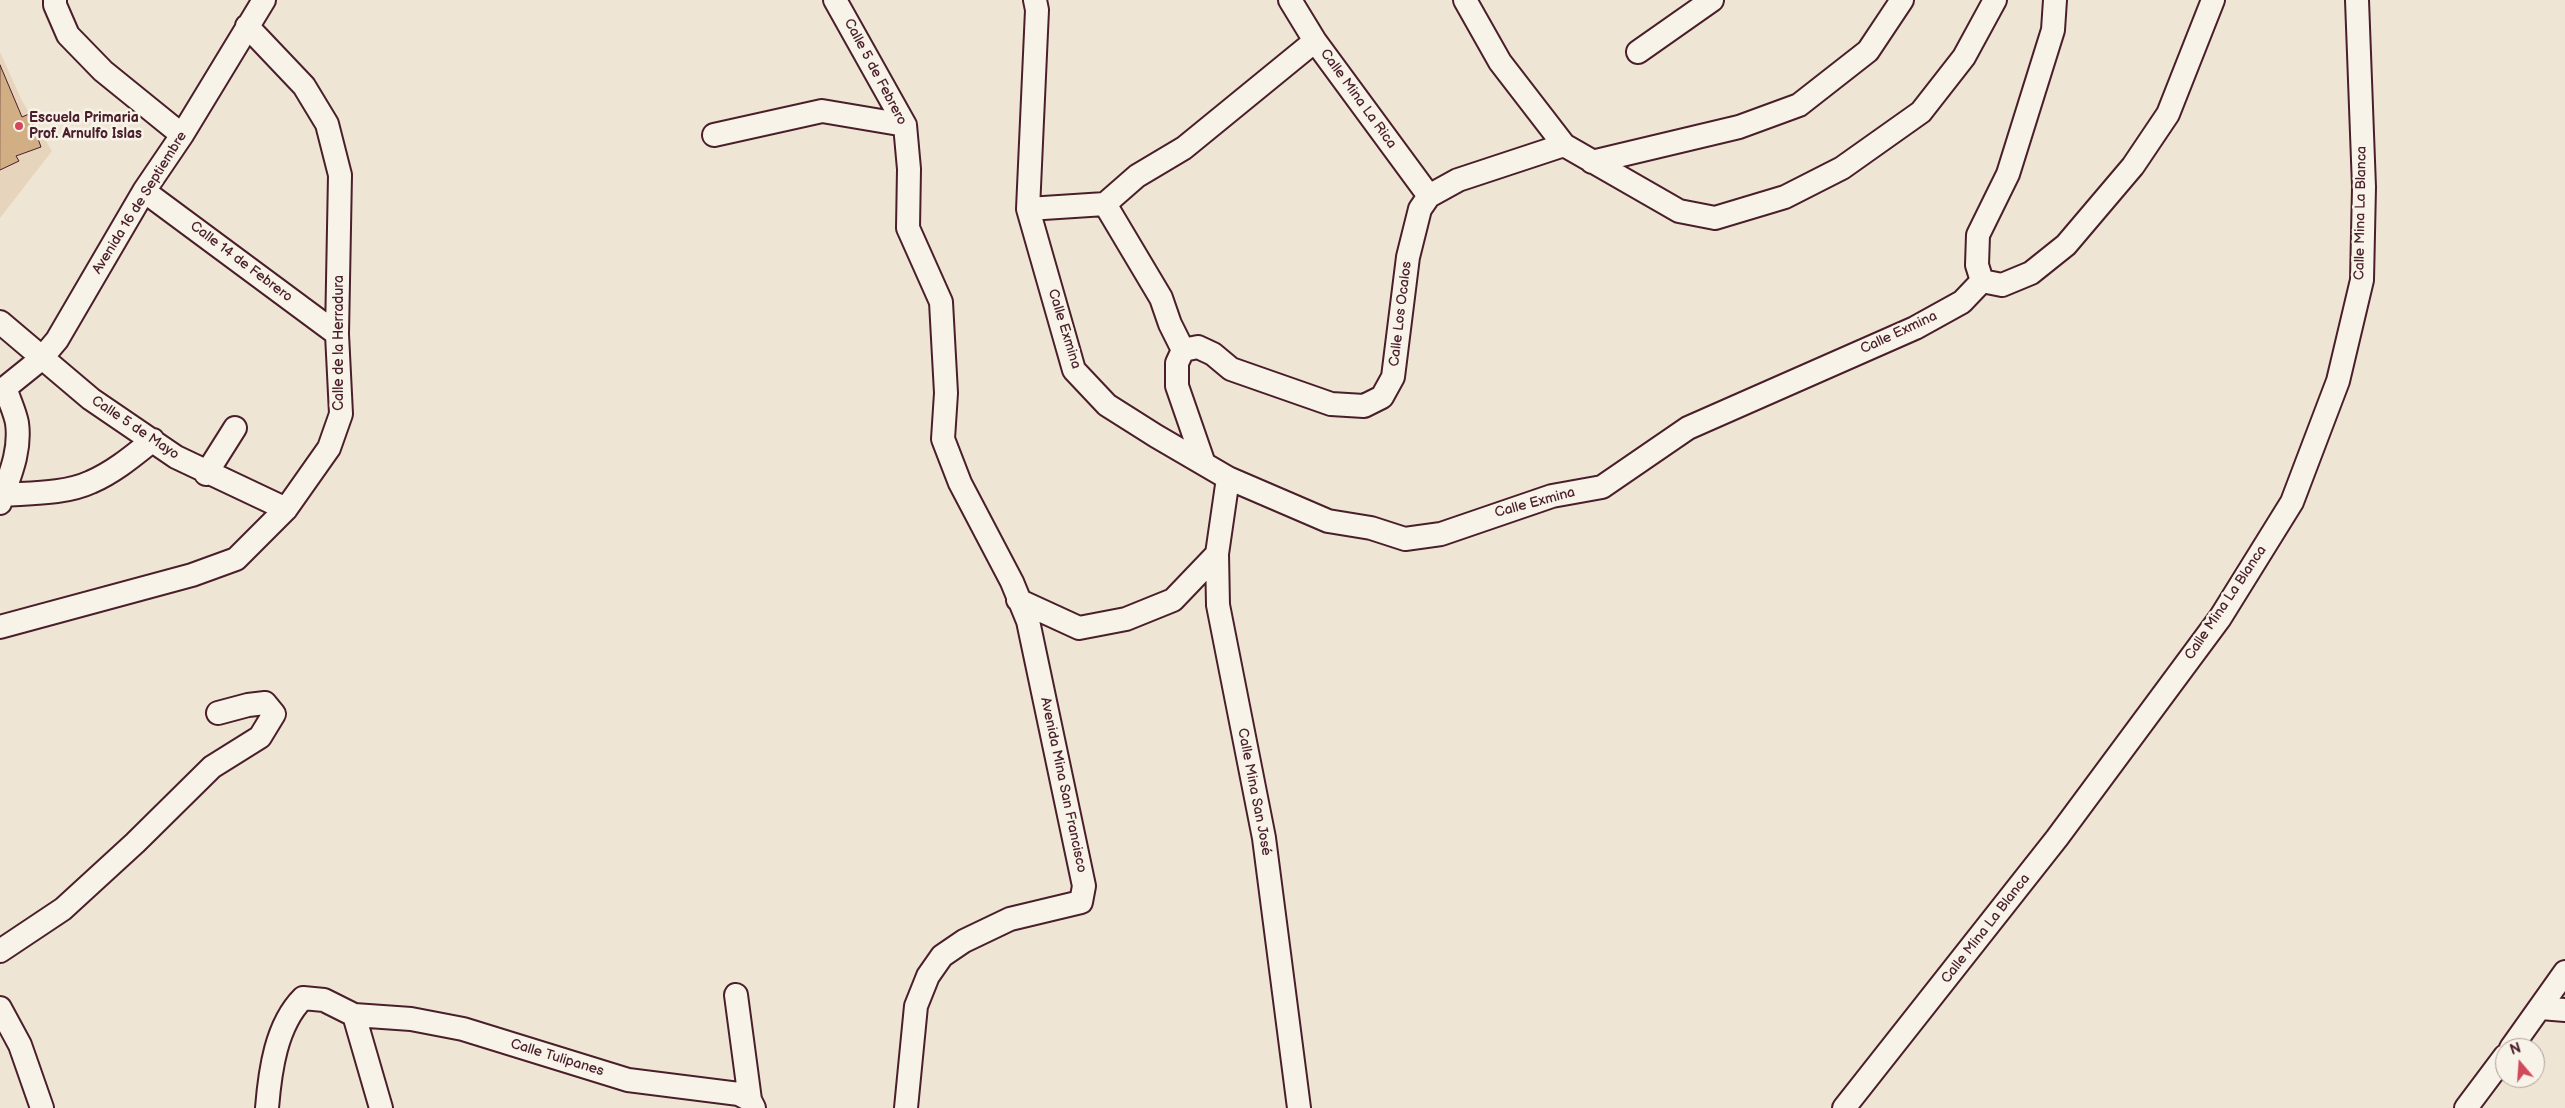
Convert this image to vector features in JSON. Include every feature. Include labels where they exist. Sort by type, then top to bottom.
[{"type":"street","points":[[55,0],[55,5],[68,35],[103,71],[182,135]]},
{"type":"street","name":"Avenida 16 de Septiembre","points":[[3,391],[40,359],[56,340],[144,191],[182,135],[264,0]]},
{"type":"street","name":"Calle 5 de Febrero","points":[[835,0],[905,125],[908,169],[908,228],[941,302],[946,393],[944,439]]},
{"type":"street","name":"Calle Exmina","points":[[1035,0],[1037,10],[1028,209],[1074,370],[1107,405],[1156,436],[1203,461],[1228,478],[1328,521],[1370,528],[1405,539],[1441,534],[1552,496],[1602,487],[1688,428],[1915,328],[1962,302],[1982,282]]},
{"type":"street","name":"Calle Mina La Rica","points":[[1290,0],[1315,41],[1429,196]]},
{"type":"street","points":[[1464,0],[1500,62],[1564,145],[1679,211],[1715,218],[1785,197],[1842,168],[1921,112],[1964,56],[1995,0]]},
{"type":"street","points":[[1638,52],[1712,0]]},
{"type":"street","points":[[1592,162],[1739,127],[1799,105],[1868,51],[1902,0]]},
{"type":"street","points":[[2055,0],[2053,30],[2008,174],[1978,235],[1978,265],[1982,282],[2002,285],[2031,273],[2066,245],[2133,166],[2168,114],[2213,0]]},
{"type":"street","name":"Calle Mina La Blanca","points":[[1844,1108],[2057,838],[2208,634],[2292,502],[2338,381],[2362,280],[2364,186],[2357,0]]},
{"type":"street","name":"Calle de la Herradura","points":[[0,627],[192,575],[236,559],[286,509],[329,448],[340,414],[337,334],[340,175],[327,124],[304,86],[247,26]]},
{"type":"street","points":[[1028,209],[1105,204],[1137,176],[1184,148],[1315,41]]},
{"type":"street","points":[[714,135],[822,111],[905,125]]},
{"type":"street","points":[[1429,196],[1458,180],[1564,145]]},
{"type":"street","name":"Calle 14 de Febrero","points":[[144,191],[337,334]]},
{"type":"street","name":"Calle Los Ocalos","points":[[1183,350],[1198,348],[1213,354],[1231,369],[1331,404],[1364,406],[1382,397],[1393,377],[1408,257],[1420,209],[1429,196]]},
{"type":"street","points":[[1105,204],[1162,298],[1170,324],[1183,350],[1176,363],[1178,386],[1203,461]]},
{"type":"street","name":"Calle 5 de Mayo","points":[[0,322],[40,359],[90,399],[153,440],[176,458],[206,474],[286,509]]},
{"type":"street","points":[[1,499],[12,474],[17,447],[17,422],[3,391]]},
{"type":"street","points":[[206,474],[235,428]]},
{"type":"street","name":"Avenida Mina San Francisco","points":[[906,1108],[916,1006],[928,976],[942,956],[964,941],[1010,918],[1081,902],[1084,886],[1028,621],[1012,582],[960,483],[944,439]]},
{"type":"street","points":[[1,499],[90,483],[124,464],[153,440]]},
{"type":"street","name":"Calle Mina San José","points":[[1228,478],[1217,554],[1218,605],[1264,838],[1299,1108]]},
{"type":"street","points":[[1018,600],[1079,628],[1126,619],[1173,600],[1217,554]]},
{"type":"street","points":[[0,951],[63,909],[136,843],[212,767],[260,737],[274,714],[265,703],[248,705],[218,714]]},
{"type":"street","points":[[2518,1038],[2565,972]]},
{"type":"street","points":[[736,995],[752,1104]]},
{"type":"street","points":[[266,1108],[270,1069],[294,1007],[304,998],[324,1000],[354,1015],[381,1108]]},
{"type":"street","points":[[0,1008],[20,1046],[42,1108]]},
{"type":"street","points":[[2541,1008],[2565,1010]]},
{"type":"street","name":"Calle Tulipanes","points":[[354,1015],[411,1019],[463,1029],[628,1080],[726,1091],[739,1094],[752,1104]]},
{"type":"street","points":[[2466,1108],[2495,1069]]},
{"type":"shaded area","name":"Escuela Primaria Prof. Arnulfo Islas","points":[[0,52],[22,101],[52,151],[0,218]]},
{"type":"building","points":[[0,65],[22,117],[29,114],[41,147],[16,156],[19,161],[0,170]]},
{"type":"place","name":"Escuela Primaria Prof. Arnulfo Islas","points":[[19,126]]}]
